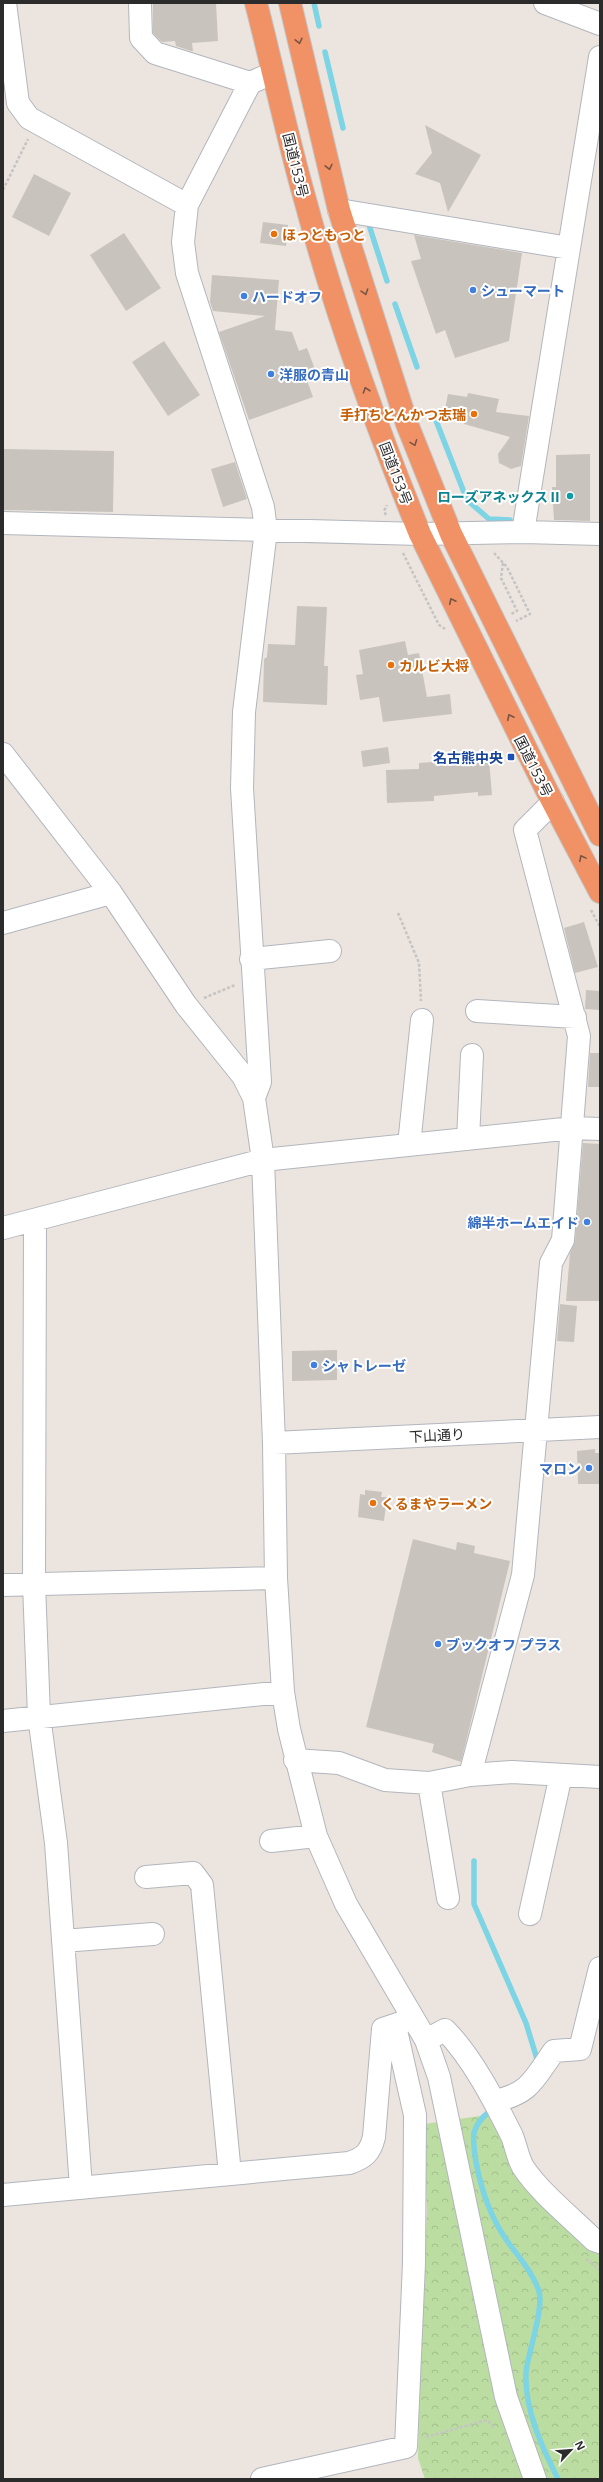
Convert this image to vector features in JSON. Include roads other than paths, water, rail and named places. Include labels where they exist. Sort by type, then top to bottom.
[{"type":"highway","name":"国道153号","points":[[256,3],[305,202],[334,296],[377,424],[420,534],[553,802],[600,892]]},
{"type":"highway","name":"国道153号","points":[[290,3],[339,210],[407,424],[451,534],[600,835]]},
{"type":"street","points":[[4,3],[18,103],[29,118],[187,205]]},
{"type":"street","points":[[140,3],[141,38],[155,53],[250,83]]},
{"type":"street","points":[[546,3],[600,24]]},
{"type":"street","points":[[523,532],[600,57]]},
{"type":"street","points":[[254,1098],[260,1082],[242,788],[244,712],[266,530],[264,507],[187,273],[183,242],[187,205],[250,83],[273,73]]},
{"type":"street","points":[[339,210],[569,248]]},
{"type":"street","points":[[3,523],[420,534],[523,532],[600,534]]},
{"type":"street","points":[[3,754],[111,893],[186,1005],[243,1076],[254,1098],[263,1160],[274,1443],[276,1578],[283,1692],[295,1760],[316,1836],[346,1904],[404,2022],[415,2115],[414,2263],[406,2448],[262,2479]]},
{"type":"street","points":[[470,1775],[523,1575],[551,1263],[563,1240],[573,1128],[579,1036],[525,830],[553,802]]},
{"type":"street","points":[[3,923],[111,893]]},
{"type":"street","points":[[252,968],[330,951]]},
{"type":"street","points":[[477,1011],[575,1017]]},
{"type":"street","points":[[409,1145],[422,1020]]},
{"type":"street","points":[[468,1139],[472,1055]]},
{"type":"street","points":[[3,1226],[35,1220],[263,1160],[573,1128],[600,1129]]},
{"type":"street","points":[[35,1220],[34,1584],[39,1716],[56,1843],[81,2187]]},
{"type":"street","name":"下山通り","points":[[274,1443],[600,1427]]},
{"type":"street","points":[[3,1585],[276,1578]]},
{"type":"street","points":[[3,1721],[39,1716],[283,1692]]},
{"type":"street","points":[[295,1760],[339,1763],[385,1780],[429,1783],[470,1775],[512,1772],[600,1777]]},
{"type":"street","points":[[530,1914],[561,1775]]},
{"type":"street","points":[[429,1783],[448,1898]]},
{"type":"street","points":[[271,1841],[316,1836]]},
{"type":"street","points":[[146,1877],[193,1873],[202,1885],[230,2174]]},
{"type":"street","points":[[63,1941],[153,1934]]},
{"type":"street","points":[[494,2101],[511,2098],[522,2092],[554,2051],[580,2049],[600,1968]]},
{"type":"street","points":[[404,2022],[426,2040],[439,2077],[506,2398],[535,2479]]},
{"type":"street","points":[[3,2195],[349,2163],[363,2158],[371,2149],[374,2137],[383,2029],[404,2022]]},
{"type":"street","points":[[426,2040],[445,2030],[456,2042],[494,2101],[517,2148],[523,2166],[560,2207],[594,2240],[600,2242]]},
{"type":"waterway","points":[[314,3],[319,26]]},
{"type":"waterway","points":[[325,52],[343,128]]},
{"type":"waterway","points":[[369,225],[387,281]]},
{"type":"waterway","points":[[395,304],[417,367]]},
{"type":"waterway","points":[[435,418],[467,500],[489,519],[510,520]]},
{"type":"waterway","points":[[474,1861],[474,1904],[526,2023],[537,2059]]},
{"type":"waterway","points":[[490,2111],[479,2122],[474,2133],[473,2139],[476,2162],[483,2192],[494,2220],[528,2270],[539,2291],[540,2299],[538,2320],[527,2364],[526,2386],[535,2427],[558,2479]]},
{"type":"place","name":"ほっともっと","points":[[274,234]]},
{"type":"place","name":"シューマート","points":[[473,290]]},
{"type":"place","name":"ハードオフ","points":[[244,296]]},
{"type":"place","name":"洋服の青山","points":[[271,374]]},
{"type":"place","name":"手打ちとんかつ志瑞","points":[[474,414]]},
{"type":"place","name":"ローズアネックスⅡ","points":[[570,496]]},
{"type":"place","name":"カルビ大将","points":[[391,665]]},
{"type":"place","name":"名古熊中央","points":[[511,757]]},
{"type":"place","name":"綿半ホームエイド","points":[[587,1222]]},
{"type":"place","name":"シャトレーゼ","points":[[314,1365]]},
{"type":"place","name":"マロン","points":[[589,1468]]},
{"type":"place","name":"くるまやラーメン","points":[[373,1503]]},
{"type":"place","name":"ブックオフ プラス","points":[[438,1644]]}]
